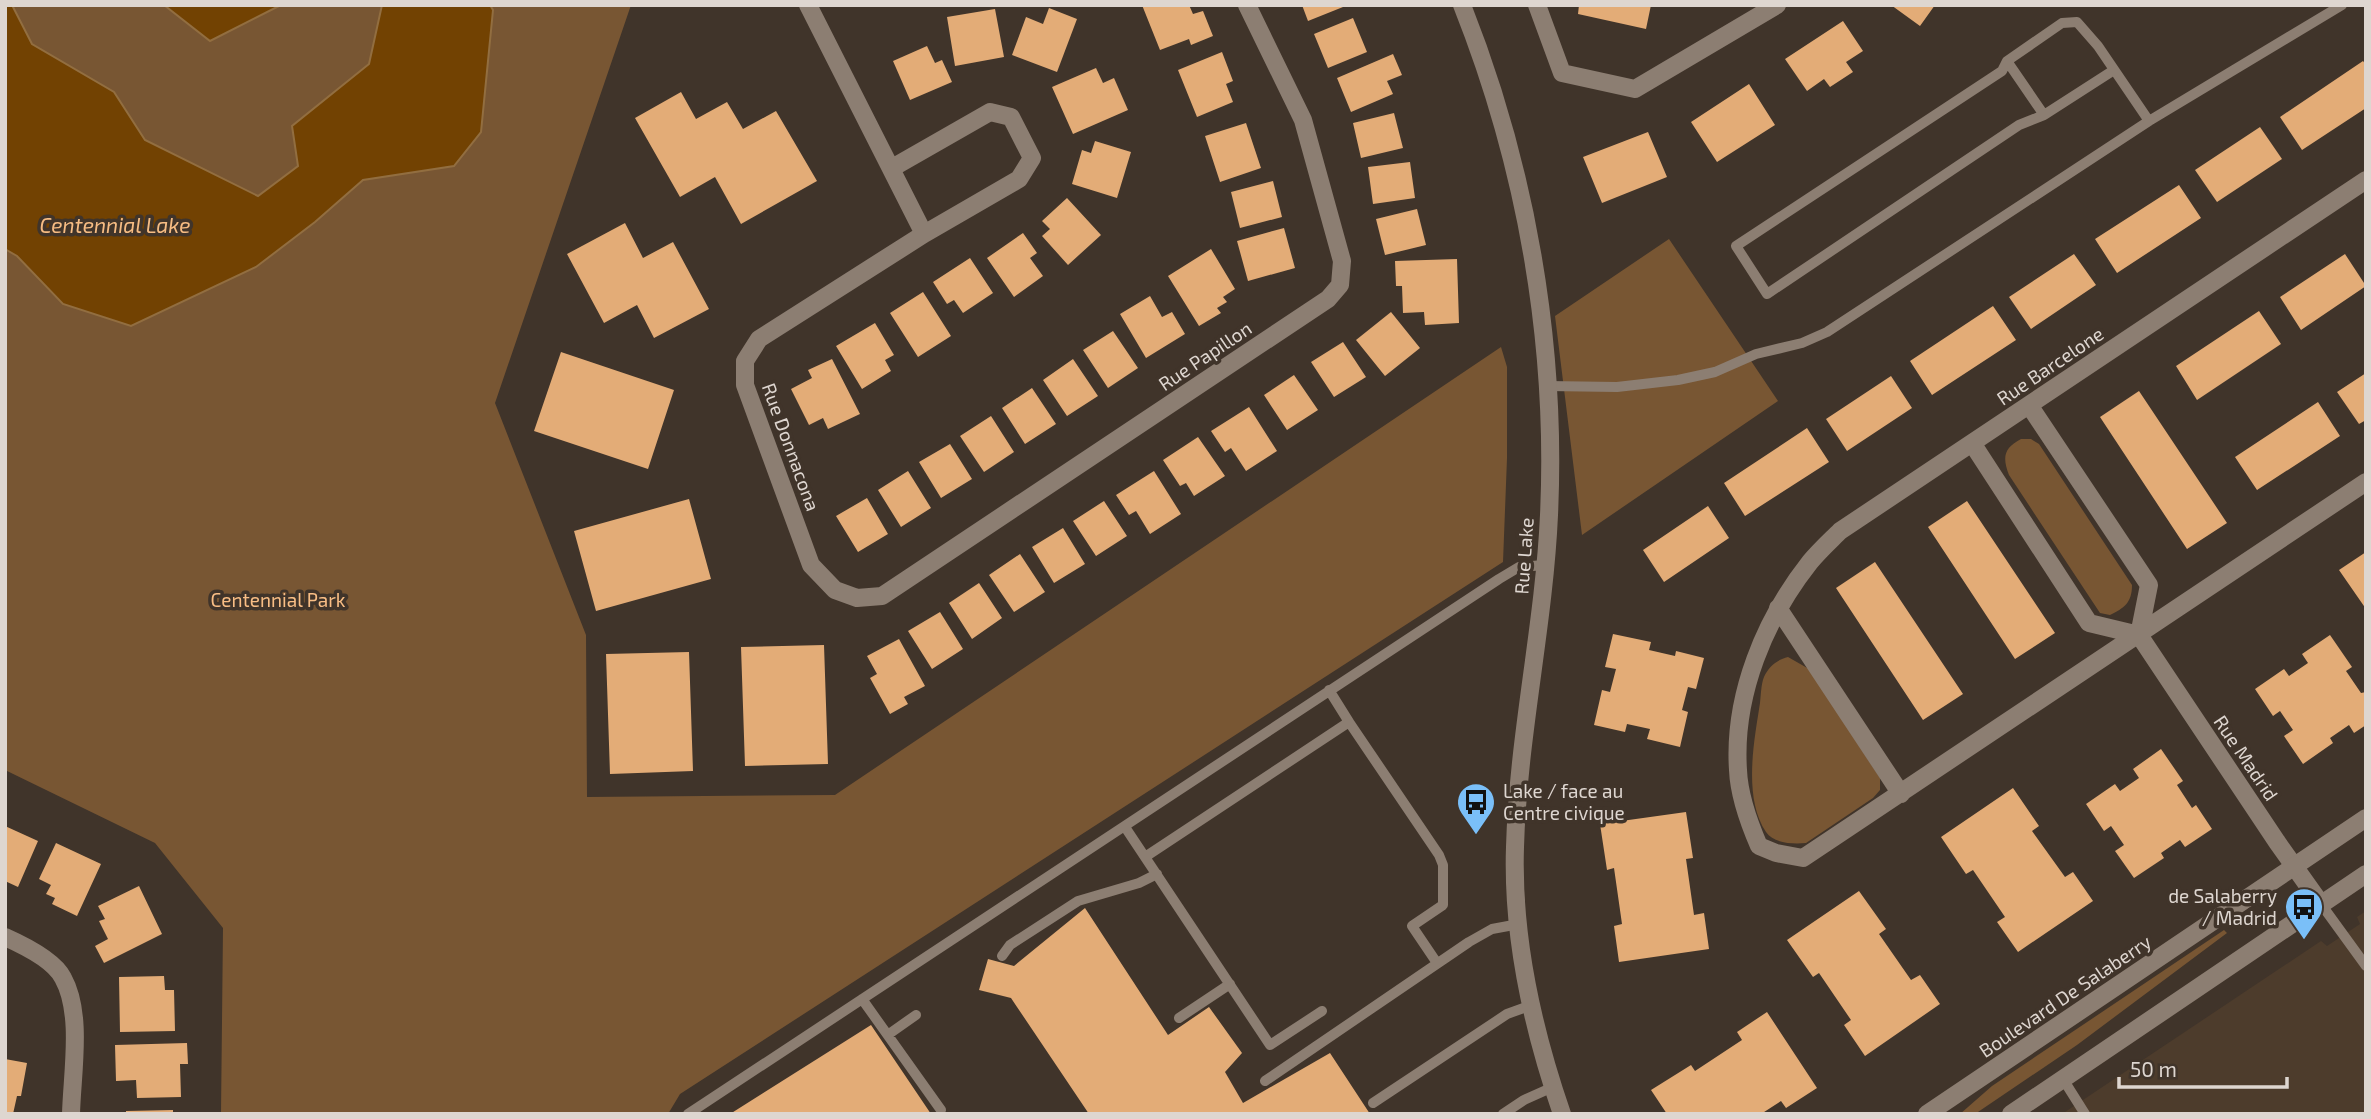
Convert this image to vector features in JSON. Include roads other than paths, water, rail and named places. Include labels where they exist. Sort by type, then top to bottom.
[{"type":"street","points":[[808,5],[924,234]]},
{"type":"street","name":"Rue Papillon","points":[[835,590],[857,598],[882,596],[1328,299],[1340,285],[1342,261],[1303,120],[1247,5]]},
{"type":"street","name":"Rue Lake","points":[[1462,5],[1498,109],[1520,191],[1536,282],[1547,386],[1550,487],[1545,565],[1518,789],[1515,873],[1519,924],[1532,1005],[1562,1114]]},
{"type":"street","points":[[1536,5],[1562,73],[1634,89],[1777,5]]},
{"type":"street","name":"Rue Donnacona","points":[[835,590],[811,565],[745,385],[745,361],[759,339],[924,234],[1019,179],[1032,158],[1011,117],[990,112],[892,168]]},
{"type":"street","name":"Rue Barcelone","points":[[2366,180],[1840,531],[1811,560],[1778,608],[1752,668],[1741,713],[1738,770],[1749,823],[1759,846],[1776,853],[1803,858],[2366,482]]},
{"type":"street","points":[[1972,443],[2090,623],[2139,635],[2149,585],[2029,405]]},
{"type":"street","points":[[1778,608],[1902,794]]},
{"type":"street","name":"Rue Madrid","points":[[2139,635],[2321,904]]},
{"type":"street","name":"Boulevard De Salaberry","points":[[1927,1114],[2366,818]]},
{"type":"street","points":[[2011,1114],[2366,874]]},
{"type":"street","points":[[5,937],[34,951],[63,976],[75,1013],[71,1114]]},
{"type":"lane","points":[[1547,386],[1626,386],[1678,380],[1714,372],[1756,354],[1802,343],[1827,332],[2149,121],[2343,5]]},
{"type":"lane","points":[[2114,70],[2044,115],[2019,125],[1767,294],[1736,246],[2002,71],[2007,61],[2062,23],[2073,20],[2082,26],[2114,70],[2149,121]]},
{"type":"lane","points":[[2007,61],[2044,115]]},
{"type":"lane","points":[[688,1114],[1512,570],[1545,565]]},
{"type":"lane","points":[[1329,691],[1441,859],[1443,905],[1412,926],[1437,963]]},
{"type":"lane","points":[[1145,857],[1349,722]]},
{"type":"lane","points":[[1125,827],[1270,1045],[1322,1012]]},
{"type":"lane","points":[[1002,956],[1010,945],[1078,901],[1139,883],[1157,874]]},
{"type":"lane","points":[[2321,904],[2366,966]]},
{"type":"lane","points":[[1265,1081],[1437,963],[1492,929],[1519,924]]},
{"type":"lane","points":[[1179,1018],[1230,984]]},
{"type":"lane","points":[[862,999],[942,1110]]},
{"type":"lane","points":[[1373,1103],[1507,1014],[1532,1005]]},
{"type":"lane","points":[[889,1034],[916,1015]]},
{"type":"lane","points":[[2063,1079],[2085,1114]]},
{"type":"lane","points":[[1503,1114],[1524,1100],[1553,1087]]},
{"type":"water","name":"Centennial Lake","points":[[5,5],[12,5],[32,44],[114,92],[145,140],[258,196],[298,166],[292,126],[369,64],[382,5],[490,5],[493,10],[481,132],[454,166],[363,180],[315,222],[256,267],[131,326],[63,304],[17,256],[5,249]]},
{"type":"water","points":[[164,5],[281,5],[210,41]]},
{"type":"place","name":"Lake / face au Centre civique","points":[[1476,836]]},
{"type":"place","name":"de Salaberry / Madrid","points":[[2304,941]]},
{"type":"park label","name":"Centennial Park","points":[[278,600]]}]
